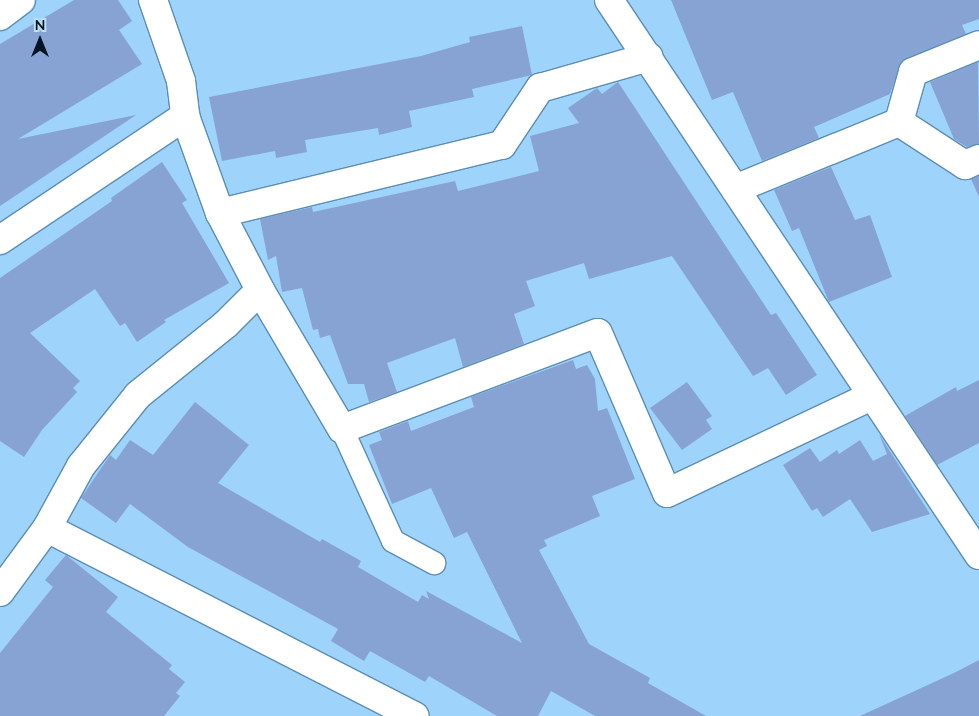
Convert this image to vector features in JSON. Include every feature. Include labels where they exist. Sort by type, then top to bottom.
[{"type":"street","points":[[0,16],[21,0]]},
{"type":"street","points":[[154,0],[182,81],[185,116],[220,213],[260,290],[342,429],[598,333],[667,493],[871,396]]},
{"type":"street","points":[[608,0],[649,57],[871,396],[979,554]]},
{"type":"street","points":[[899,122],[913,72],[979,45]]},
{"type":"street","points":[[220,213],[502,145],[540,88],[649,57]]},
{"type":"street","points":[[0,240],[185,116]]},
{"type":"street","points":[[735,189],[899,122]]},
{"type":"street","points":[[899,122],[964,165],[979,159]]},
{"type":"street","points":[[0,592],[47,528],[81,466],[138,395],[226,324],[260,290]]},
{"type":"street","points":[[47,528],[415,716]]},
{"type":"lane","points":[[342,429],[393,541],[434,563]]},
{"type":"building","points":[[74,0],[118,0],[132,21],[119,30],[142,64],[18,139],[136,115],[0,206],[0,44]]},
{"type":"building","points":[[671,0],[979,0],[979,19],[962,25],[966,34],[902,61],[890,94],[814,127],[819,138],[762,161],[733,92],[712,100]]},
{"type":"building","points":[[522,26],[532,75],[472,89],[474,97],[409,111],[412,127],[379,135],[378,128],[305,140],[307,152],[276,158],[275,151],[222,161],[209,97],[421,56],[470,42],[469,37]]},
{"type":"building","points":[[978,62],[979,144],[967,147],[954,139],[930,82]]},
{"type":"building","points":[[618,82],[771,315],[776,313],[817,375],[786,395],[768,368],[753,376],[672,256],[589,279],[584,263],[526,281],[535,306],[514,314],[524,344],[463,367],[455,338],[387,363],[397,392],[369,402],[364,384],[348,384],[330,335],[320,338],[318,329],[313,330],[302,288],[282,292],[276,256],[268,260],[260,219],[312,207],[313,212],[455,181],[458,191],[539,171],[530,136],[579,123],[568,108],[597,88],[602,94]]},
{"type":"building","points":[[162,162],[187,200],[182,203],[229,283],[164,320],[166,322],[137,342],[125,323],[120,326],[95,289],[30,333],[80,381],[73,388],[77,392],[42,430],[24,457],[0,441],[0,278],[112,201],[111,198]]},
{"type":"building","points":[[831,167],[855,220],[870,215],[892,277],[829,302],[799,228],[792,231],[774,190]]},
{"type":"building","points":[[979,176],[979,197],[971,179]]},
{"type":"building","points":[[573,360],[576,369],[587,365],[595,379],[598,411],[607,408],[635,479],[592,496],[600,516],[544,540],[547,546],[539,550],[589,644],[650,678],[648,683],[706,716],[595,716],[551,691],[538,716],[497,716],[429,676],[425,682],[370,651],[364,661],[331,641],[338,629],[188,547],[130,504],[116,523],[81,498],[110,455],[116,460],[130,440],[153,455],[195,402],[249,445],[218,483],[320,542],[322,539],[361,561],[358,567],[418,602],[422,595],[429,599],[426,591],[522,643],[467,532],[454,538],[431,488],[392,504],[369,445],[382,440],[379,432],[408,421],[411,431],[474,407],[471,397]]},
{"type":"building","points":[[979,380],[979,443],[937,465],[905,416],[956,387],[957,391]]},
{"type":"building","points":[[687,382],[712,416],[706,420],[712,429],[682,450],[650,408]]},
{"type":"building","points":[[879,434],[930,514],[872,532],[850,499],[823,517],[817,508],[812,511],[783,465],[810,448],[820,462],[837,450],[839,454],[860,440],[873,461],[887,454]]},
{"type":"building","points":[[66,555],[118,597],[106,612],[172,665],[169,669],[185,682],[176,693],[180,696],[164,716],[0,716],[0,653],[53,587],[45,580]]},
{"type":"building","points":[[979,660],[979,716],[860,716],[954,673]]}]
